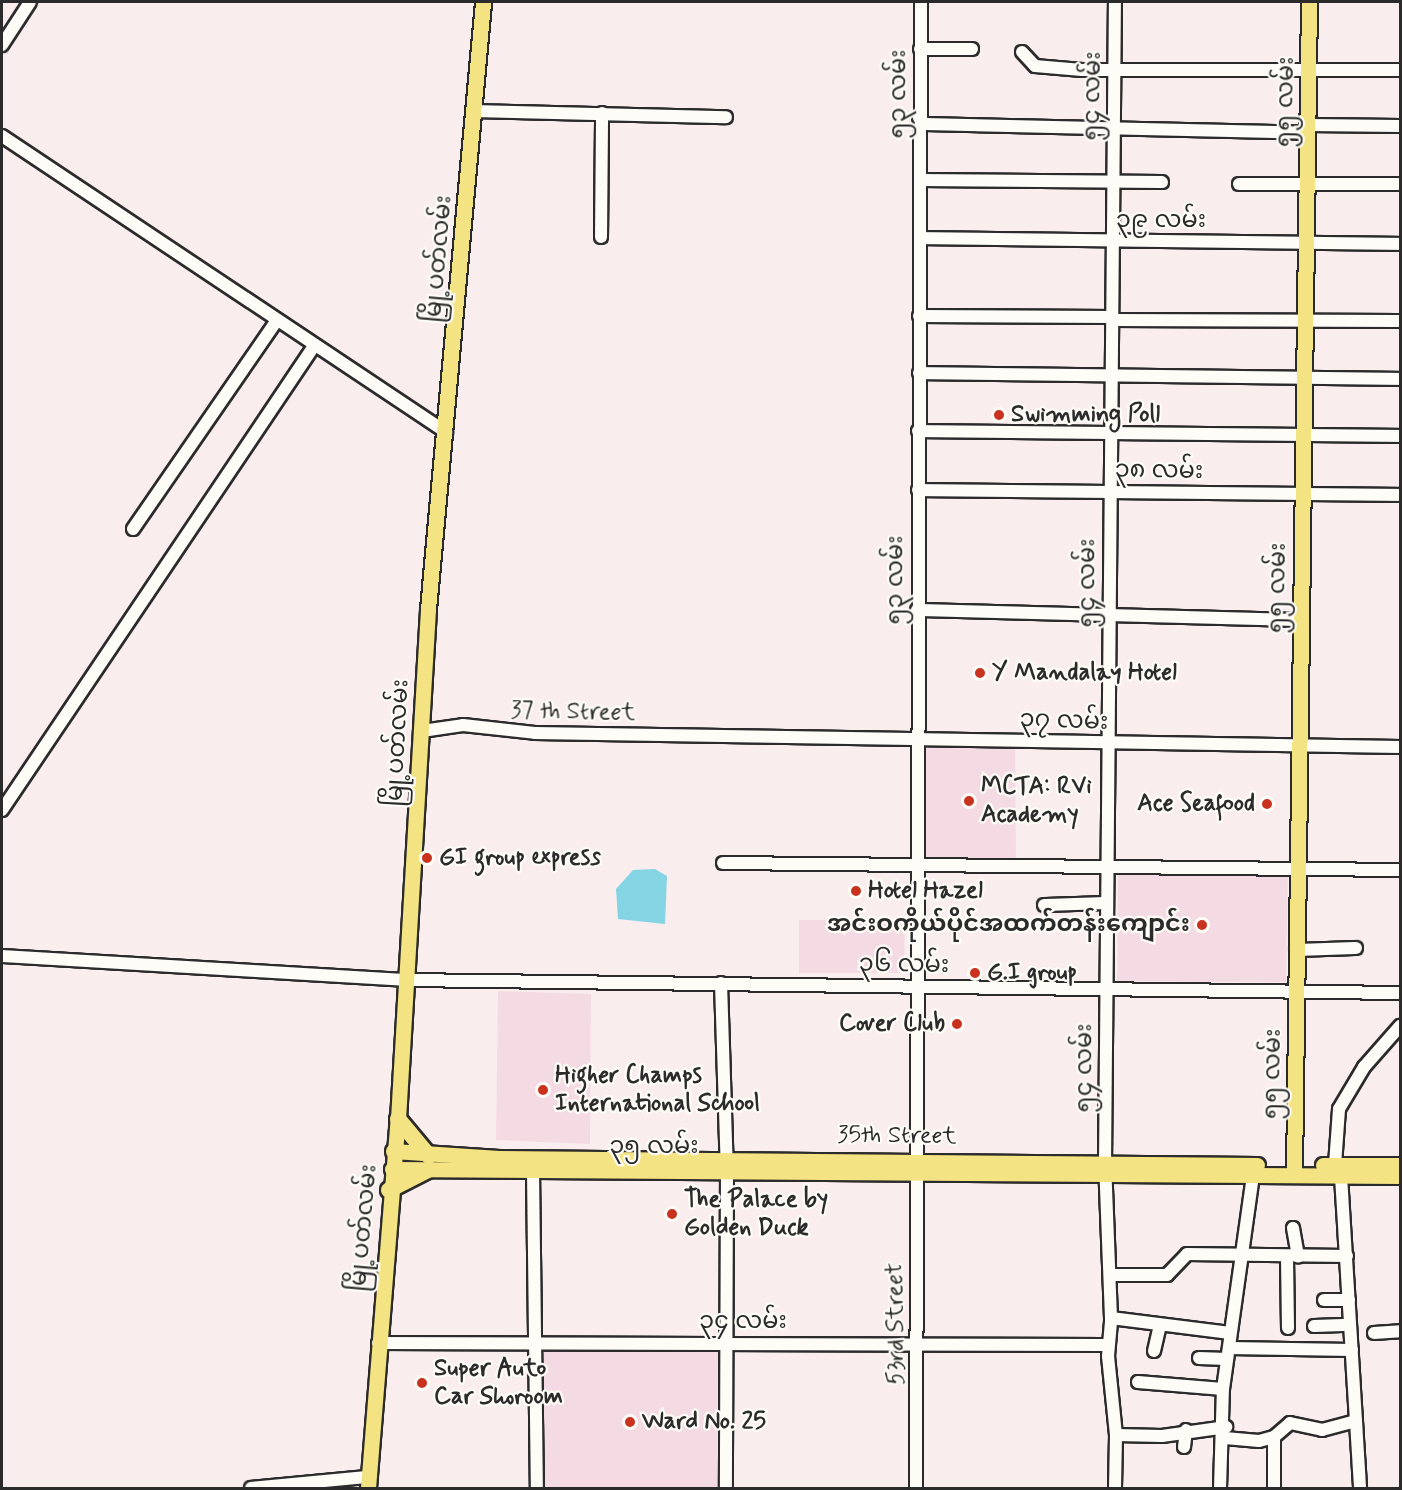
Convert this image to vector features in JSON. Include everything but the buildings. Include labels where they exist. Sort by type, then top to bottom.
[{"type":"highway","points":[[389,1190],[428,1163],[398,1119]]},
{"type":"main road","name":"မြို့ပတ်လမ်း","points":[[368,1483],[389,1190],[398,1119],[422,731],[483,2]]},
{"type":"main road","name":"၅၅ လမ်း","points":[[1294,1170],[1297,747],[1306,320],[1309,2]]},
{"type":"main road","points":[[393,1151],[428,1163]]},
{"type":"main road","points":[[392,1169],[428,1163],[727,1165]]},
{"type":"main road","name":"၃၅ လမ်း","points":[[499,1165],[533,1171],[727,1165],[916,1165]]},
{"type":"main road","name":"35th Street","points":[[916,1165],[1105,1170],[1294,1170],[1401,1176]]},
{"type":"main road","name":"35th Street","points":[[1338,1171],[1401,1165]]},
{"type":"street","points":[[2,45],[30,2]]},
{"type":"street","name":"၅၃ လမ်း","points":[[916,1165],[921,2]]},
{"type":"street","name":"၅၄ လမ်း","points":[[1115,2],[1105,1170],[1111,1318],[1108,1345],[1116,1435],[1115,1488]]},
{"type":"street","points":[[920,49],[972,49]]},
{"type":"street","points":[[1022,52],[1035,66],[1113,70],[1401,70]]},
{"type":"street","points":[[473,111],[726,117]]},
{"type":"street","points":[[601,237],[602,113]]},
{"type":"street","points":[[919,117],[925,124],[1113,128],[1308,129],[1401,126]]},
{"type":"street","points":[[2,136],[274,322],[447,432]]},
{"type":"street","points":[[920,180],[1161,182]]},
{"type":"street","points":[[1239,184],[1307,186],[1401,184]]},
{"type":"street","name":"၃၉ လမ်း","points":[[921,238],[1401,244]]},
{"type":"street","points":[[919,316],[1401,321]]},
{"type":"street","points":[[133,529],[274,322]]},
{"type":"street","points":[[2,810],[314,346]]},
{"type":"street","points":[[919,373],[1401,379]]},
{"type":"street","points":[[918,431],[1401,436]]},
{"type":"street","name":"၃၈ လမ်း","points":[[918,490],[1401,495]]},
{"type":"street","points":[[917,610],[1109,619],[1300,621]]},
{"type":"street","name":"37 th Street","points":[[422,731],[464,726],[490,731],[726,735]]},
{"type":"street","name":"၃၇ လမ်း","points":[[726,735],[1108,744],[1401,747]]},
{"type":"street","points":[[723,863],[1107,865],[1401,870]]},
{"type":"street","points":[[1044,905],[1107,903]]},
{"type":"street","points":[[1296,950],[1356,948]]},
{"type":"street","name":"၃၆ လမ်း","points":[[2,956],[406,980],[1401,993]]},
{"type":"street","points":[[721,983],[727,1165],[726,1488]]},
{"type":"street","points":[[1360,1488],[1347,1256],[1338,1171],[1340,1109],[1364,1067],[1401,1026]]},
{"type":"street","name":"53rd Street","points":[[916,1165],[916,1488]]},
{"type":"street","points":[[1220,1488],[1225,1432],[1223,1389],[1254,1170]]},
{"type":"street","points":[[533,1171],[537,1488]]},
{"type":"street","points":[[1288,1328],[1293,1228]]},
{"type":"street","points":[[1110,1275],[1167,1275],[1187,1254],[1243,1257],[1347,1256]]},
{"type":"street","points":[[1324,1300],[1349,1300]]},
{"type":"street","points":[[1111,1318],[1230,1333]]},
{"type":"street","points":[[1154,1351],[1160,1325]]},
{"type":"street","points":[[1314,1326],[1350,1325]]},
{"type":"street","points":[[1374,1333],[1401,1331]]},
{"type":"street","name":"၃၄ လမ်း","points":[[378,1343],[725,1342],[1108,1345]]},
{"type":"street","points":[[1199,1358],[1228,1354],[1352,1350]]},
{"type":"street","points":[[1138,1382],[1223,1389]]},
{"type":"street","points":[[1116,1435],[1162,1436],[1186,1430],[1274,1437],[1290,1423],[1322,1430],[1356,1421]]},
{"type":"street","points":[[1184,1447],[1186,1430]]},
{"type":"street","points":[[1274,1437],[1274,1488]]},
{"type":"street","points":[[251,1488],[368,1483]]},
{"type":"shaded area","name":"MCTA: RVi Academy","points":[[922,744],[1015,745],[1016,859],[922,857]]},
{"type":"shaded area","name":"အင်းဝကိုယ်ပိုင်အထက်တန်းကျောင်း","points":[[1118,868],[1288,870],[1286,982],[1117,981]]},
{"type":"shaded area","points":[[799,920],[905,920],[904,973],[799,973]]},
{"type":"shaded area","name":"Higher Champs International School","points":[[498,991],[591,994],[590,1144],[496,1140]]},
{"type":"shaded area","name":"Ward No. 25","points":[[539,1350],[718,1350],[719,1488],[544,1488]]},
{"type":"water","points":[[655,869],[667,876],[665,924],[618,919],[616,889],[633,870]]},
{"type":"place","name":"Swimming Poll","points":[[999,415]]},
{"type":"place","name":"Y Mandalay Hotel","points":[[980,673]]},
{"type":"place","name":"MCTA: RVi Academy","points":[[969,801]]},
{"type":"place","name":"Ace Seafood","points":[[1267,804]]},
{"type":"place","name":"GI group express","points":[[427,858]]},
{"type":"place","name":"Hotel Hazel","points":[[856,891]]},
{"type":"place","name":"အင်းဝကိုယ်ပိုင်အထက်တန်းကျောင်း","points":[[1202,925]]},
{"type":"place","name":"G.I group","points":[[975,973]]},
{"type":"place","name":"Cover Club","points":[[957,1024]]},
{"type":"place","name":"Higher Champs International School","points":[[543,1090]]},
{"type":"place","name":"The Palace by Golden Duck","points":[[672,1214]]},
{"type":"place","name":"Super Auto Car Shoroom","points":[[422,1383]]},
{"type":"place","name":"Ward No. 25","points":[[630,1422]]}]
